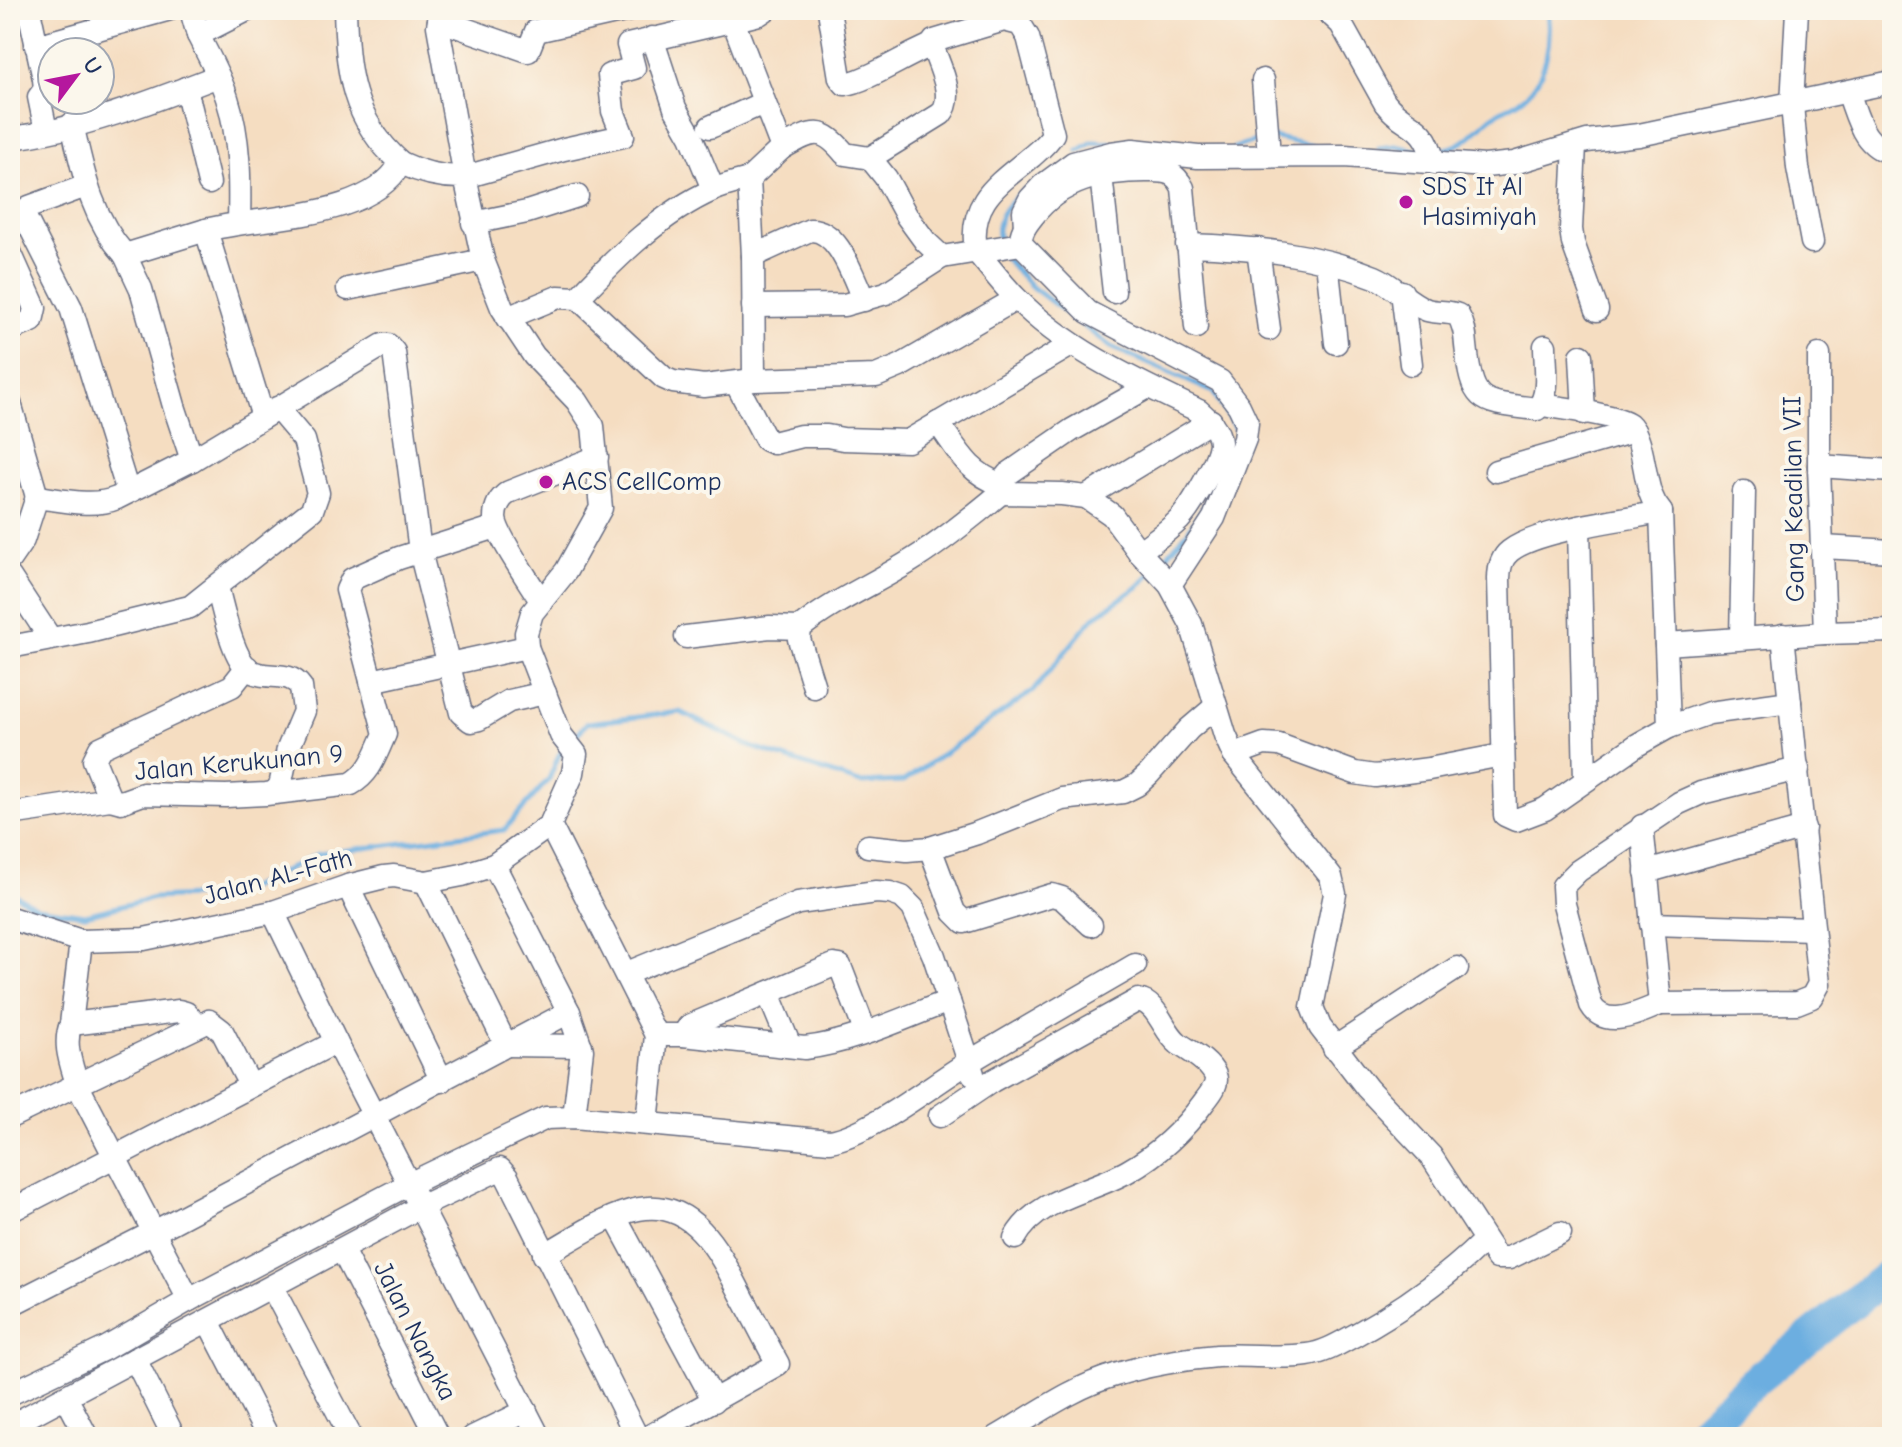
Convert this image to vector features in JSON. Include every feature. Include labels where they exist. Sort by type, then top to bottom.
[{"type":"street","points":[[29,10],[36,46]]},
{"type":"street","points":[[72,36],[167,10]]},
{"type":"street","points":[[191,10],[198,35],[218,76],[233,119],[240,187],[239,223]]},
{"type":"street","points":[[198,35],[247,10]]},
{"type":"street","points":[[345,10],[351,85],[374,134],[401,163],[447,177],[465,177],[623,136],[613,111],[609,75],[634,68],[628,45],[727,17],[759,14],[765,10]]},
{"type":"street","points":[[629,10],[536,31],[528,51],[440,15],[438,26],[473,223],[483,260],[507,318],[534,356],[589,416],[597,457],[602,500],[598,517],[566,571],[532,613],[526,633],[527,647],[561,735],[576,754],[573,773],[550,825],[656,1035],[647,1123]]},
{"type":"street","points":[[829,10],[840,78],[845,84],[855,83],[932,45],[938,39],[1004,20],[1020,24],[1028,37],[1053,134],[987,196],[973,230],[979,250],[1016,299],[1071,345],[1199,411],[1211,421],[1220,439],[1218,453],[1196,496],[1181,519],[1144,557]]},
{"type":"street","points":[[1326,10],[1341,24],[1385,103],[1391,111],[1413,124],[1431,154]]},
{"type":"street","points":[[1797,10],[1792,105],[1798,168],[1812,242]]},
{"type":"street","points":[[727,17],[782,148]]},
{"type":"street","points":[[652,38],[675,108],[691,136],[713,189]]},
{"type":"street","points":[[578,298],[647,233],[713,189],[749,179],[782,148],[808,134],[817,132],[833,139],[845,154],[870,158],[941,114],[946,108],[948,96],[932,45]]},
{"type":"street","points":[[10,138],[162,98],[218,76]]},
{"type":"street","points":[[1263,80],[1269,149]]},
{"type":"street","points":[[1018,239],[1030,199],[1062,170],[1090,157],[1133,150],[1198,157],[1269,149],[1344,156],[1431,154],[1485,166],[1514,163],[1607,138],[1639,135],[1792,105],[1892,82]]},
{"type":"street","points":[[186,88],[209,183]]},
{"type":"street","points":[[1848,92],[1862,130],[1877,149],[1892,153]]},
{"type":"street","points":[[715,125],[710,127],[763,103]]},
{"type":"street","points":[[43,116],[46,131]]},
{"type":"street","points":[[72,124],[86,186],[98,219],[125,255],[141,289],[192,460]]},
{"type":"street","points":[[1575,145],[1571,229],[1597,310]]},
{"type":"street","points":[[870,158],[886,178],[906,215],[925,241],[942,257]]},
{"type":"street","points":[[125,255],[206,230],[333,208],[383,185],[393,177],[401,163]]},
{"type":"street","points":[[753,306],[844,305],[886,293],[942,257],[1018,239],[1052,195],[1068,185],[1101,175],[1134,171],[1167,172],[1183,188],[1196,327]]},
{"type":"street","points":[[1101,175],[1114,292]]},
{"type":"street","points":[[749,179],[753,306],[745,382],[766,440],[773,443],[801,436],[908,441],[1071,345]]},
{"type":"street","points":[[86,186],[29,207],[25,217],[71,308],[128,492]]},
{"type":"street","points":[[473,223],[527,212],[577,196]]},
{"type":"street","points":[[10,647],[190,607],[293,526],[312,510],[316,502],[318,493],[304,440],[270,413],[206,230]]},
{"type":"street","points":[[753,256],[810,230],[818,230],[827,234],[836,245],[864,300]]},
{"type":"street","points":[[1018,239],[1088,312],[1220,381],[1231,392],[1247,423],[1245,439],[1214,518],[1167,582]]},
{"type":"street","points":[[1187,245],[1258,249],[1327,262],[1374,276],[1428,310],[1458,315],[1464,325],[1468,372],[1473,389],[1483,399],[1537,409],[1542,405],[1545,394],[1545,346]]},
{"type":"street","points":[[1258,249],[1269,329]]},
{"type":"street","points":[[10,252],[35,308],[35,315],[27,324],[10,330]]},
{"type":"street","points":[[348,289],[483,260]]},
{"type":"street","points":[[1327,262],[1336,343]]},
{"type":"street","points":[[1402,292],[1411,364]]},
{"type":"street","points":[[507,318],[558,297],[578,298],[664,378],[704,386],[876,376],[911,360],[1016,299]]},
{"type":"street","points":[[37,497],[106,503],[192,460],[383,345],[392,348],[420,551],[461,713],[471,721],[509,701],[545,693]]},
{"type":"street","points":[[1581,356],[1584,413]]},
{"type":"street","name":"Gang Keadilan VII","points":[[1820,359],[1819,466],[1825,633]]},
{"type":"street","points":[[686,637],[770,627],[800,628],[954,532],[1000,488],[1008,474],[1072,430],[1148,387]]},
{"type":"street","points":[[10,403],[37,497],[23,540],[10,559]]},
{"type":"street","points":[[1542,405],[1627,423],[1634,431],[1651,500],[1661,512],[1669,727]]},
{"type":"street","points":[[1086,497],[1211,421]]},
{"type":"street","points":[[938,423],[972,470],[1000,488],[1086,497],[1112,515],[1167,582],[1191,624],[1234,755],[1331,877],[1335,894],[1312,1007],[1320,1027],[1367,1088],[1431,1156],[1484,1241],[1500,1260],[1560,1233]]},
{"type":"street","points":[[1496,471],[1634,431]]},
{"type":"street","points":[[541,601],[496,527],[496,507],[501,497],[597,457]]},
{"type":"street","points":[[1819,466],[1892,471]]},
{"type":"street","points":[[1741,638],[1744,492]]},
{"type":"street","points":[[1661,512],[1579,527],[1517,547],[1507,553],[1502,561],[1499,570],[1503,810],[1509,820],[1545,809],[1637,745],[1669,727],[1709,713],[1790,702]]},
{"type":"street","points":[[420,551],[496,527]]},
{"type":"street","points":[[1579,527],[1585,780]]},
{"type":"street","points":[[1823,547],[1892,551]]},
{"type":"street","name":"Jalan Kerukunan 9","points":[[247,667],[232,686],[100,748],[94,760],[110,799],[121,802],[143,794],[226,796],[274,792],[351,784],[362,778],[385,734],[347,590],[352,579],[420,551]]},
{"type":"street","points":[[10,577],[50,638]]},
{"type":"street","points":[[217,587],[235,649],[247,667],[258,673],[290,677],[301,687],[304,711],[288,749],[280,786],[274,792]]},
{"type":"street","points":[[800,628],[799,639],[814,687]]},
{"type":"street","points":[[1666,644],[1892,631]]},
{"type":"street","points":[[1783,635],[1798,769],[1804,828],[1812,929],[1819,984],[1817,991],[1797,1003],[1660,1004],[1642,1012],[1610,1019],[1595,1012],[1562,892],[1567,880],[1642,826],[1701,793],[1798,769]]},
{"type":"street","points":[[371,681],[527,647]]},
{"type":"street","points":[[868,846],[907,850],[930,848],[1062,799],[1123,792],[1137,785],[1189,729],[1216,706]]},
{"type":"street","points":[[1234,755],[1264,744],[1279,745],[1355,773],[1375,776],[1502,755]]},
{"type":"street","points":[[10,814],[110,799]]},
{"type":"street","name":"Jalan AL-Fath","points":[[10,918],[81,941],[144,939],[273,912],[348,886],[394,876],[426,882],[462,875],[494,865],[550,825]]},
{"type":"street","points":[[1642,826],[1660,1004]]},
{"type":"street","points":[[1646,872],[1804,828]]},
{"type":"street","points":[[930,848],[954,912],[964,922],[1052,895],[1062,898],[1091,925]]},
{"type":"street","points":[[494,865],[569,1012],[581,1046],[574,1117]]},
{"type":"street","points":[[426,882],[506,1045]]},
{"type":"street","points":[[348,886],[442,1081]]},
{"type":"street","points":[[627,973],[798,903],[876,892],[890,893],[902,897],[913,908],[934,956],[975,1076]]},
{"type":"street","points":[[273,912],[336,1042],[539,1437]]},
{"type":"street","points":[[1651,924],[1812,929]]},
{"type":"street","points":[[81,941],[67,1035],[68,1053],[77,1084],[189,1300]]},
{"type":"street","points":[[683,1035],[689,1026],[834,965],[840,966],[865,1031]]},
{"type":"street","points":[[940,1116],[975,1076],[1135,965]]},
{"type":"street","points":[[1334,1048],[1457,968]]},
{"type":"street","points":[[768,993],[790,1046]]},
{"type":"street","points":[[10,1394],[106,1348],[189,1300],[415,1195],[546,1118],[574,1117],[830,1141],[860,1131],[1138,1000],[1145,1001],[1173,1039],[1209,1066],[1215,1074],[1214,1088],[1193,1117],[1159,1151],[1126,1173],[1031,1215],[1015,1238]]},
{"type":"street","points":[[656,1035],[822,1046],[949,1001]]},
{"type":"street","points":[[71,1024],[179,1011],[186,1013],[198,1026]]},
{"type":"street","points":[[10,1305],[376,1116],[569,1012]]},
{"type":"street","points":[[10,1117],[209,1021],[222,1031],[250,1085]]},
{"type":"street","points":[[10,1211],[336,1042]]},
{"type":"street","points":[[506,1045],[581,1046]]},
{"type":"street","points":[[10,1426],[342,1250],[415,1195],[500,1169],[507,1177],[637,1437]]},
{"type":"street","points":[[544,1255],[615,1217],[636,1209],[657,1208],[687,1218],[717,1248],[778,1364],[648,1437]]},
{"type":"street","points":[[615,1217],[714,1401]]},
{"type":"street","points":[[997,1437],[1081,1389],[1118,1374],[1218,1356],[1276,1358],[1311,1355],[1327,1349],[1379,1322],[1423,1294],[1451,1273],[1484,1241]]},
{"type":"street","name":"Jalan Nangka","points":[[342,1250],[438,1437]]},
{"type":"street","points":[[272,1287],[351,1437]]},
{"type":"street","points":[[208,1321],[268,1437]]},
{"type":"street","points":[[106,1348],[127,1364],[174,1437]]},
{"type":"street","points":[[66,1397],[87,1437]]},
{"type":"street","points":[[473,1437],[526,1411]]},
{"type":"waterway","points":[[1438,150],[1461,143],[1490,118],[1531,90],[1546,58],[1548,10]]},
{"type":"waterway","points":[[1272,137],[1313,146]]},
{"type":"waterway","points":[[1234,148],[1263,138]]},
{"type":"waterway","points":[[1078,151],[1093,142],[1110,143]]},
{"type":"waterway","points":[[1379,148],[1395,146],[1420,151]]},
{"type":"waterway","points":[[999,240],[998,225],[1003,211],[1025,190]]},
{"type":"waterway","points":[[1003,253],[1032,287],[1111,347],[1213,392],[1237,432]]},
{"type":"waterway","points":[[1159,565],[1188,531],[1212,493]]},
{"type":"waterway","points":[[572,740],[587,723],[680,712],[752,747],[860,783],[904,781],[1033,691],[1093,618],[1139,586],[1152,572]]},
{"type":"waterway","points":[[10,892],[37,908],[85,915],[154,898],[238,894],[318,854],[504,830],[549,779],[565,748]]},
{"type":"waterway","points":[[1695,1437],[1752,1383],[1892,1272]]},
{"type":"place","name":"SDS It Al Hasimiyah","points":[[1406,202]]},
{"type":"place","name":"ACS CellComp","points":[[546,482]]}]
